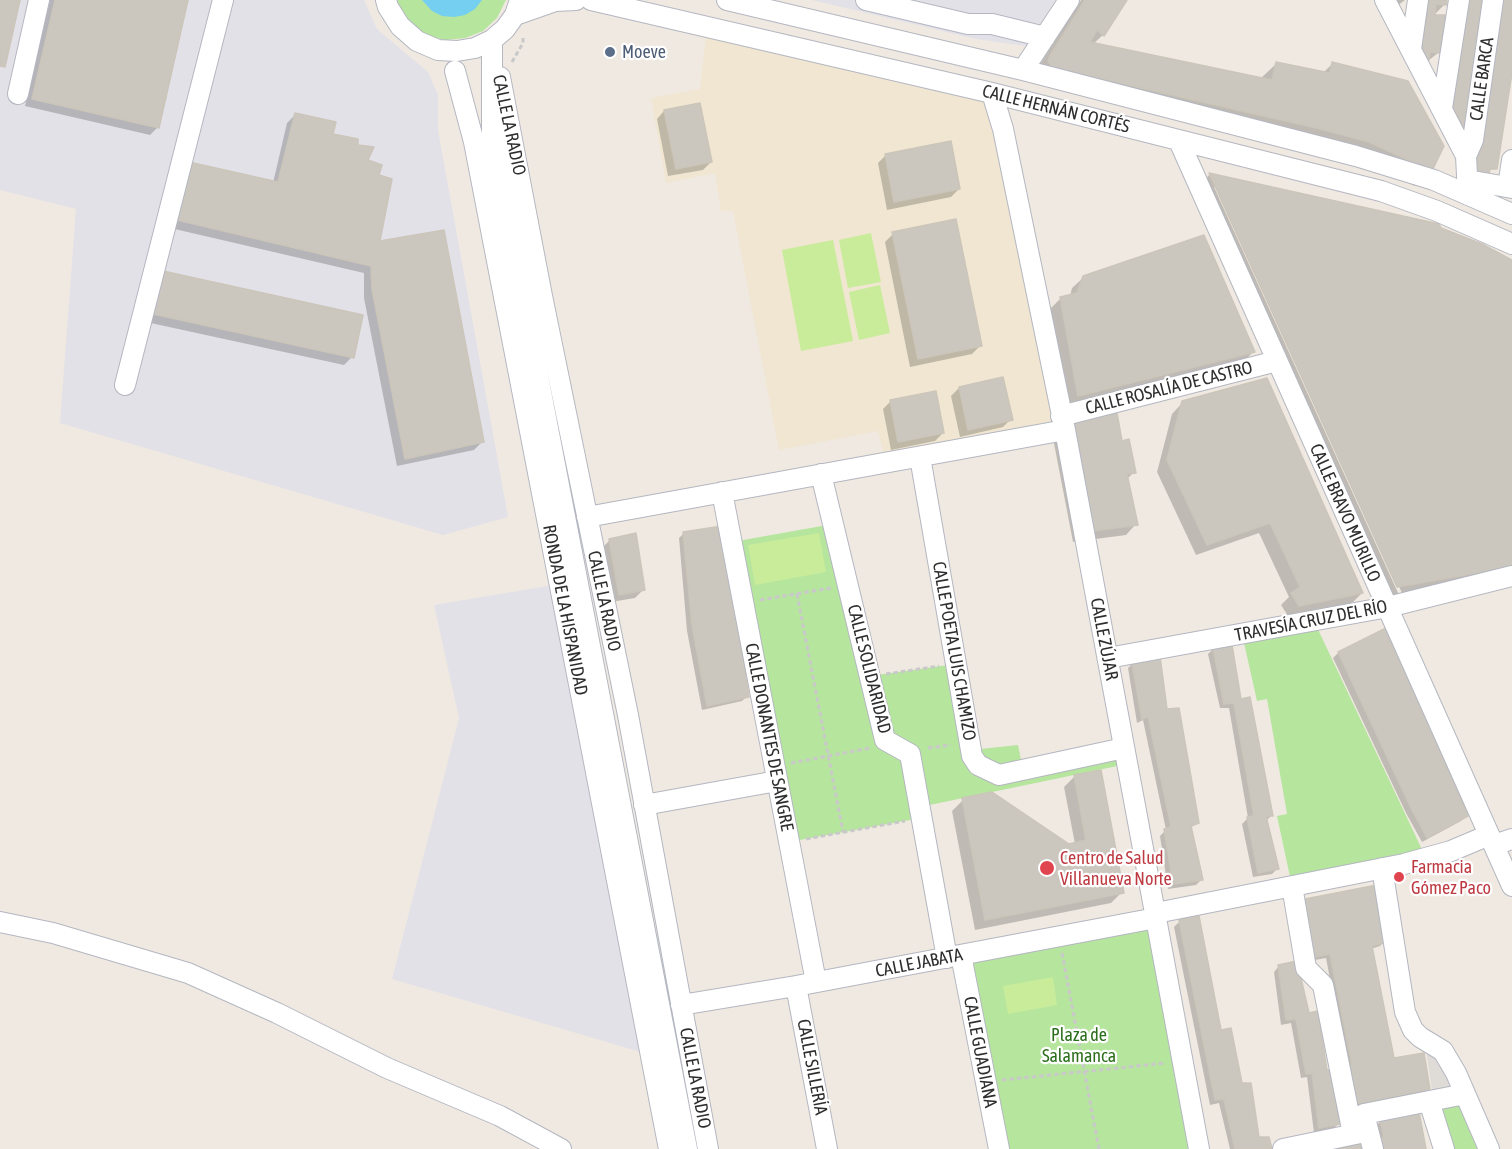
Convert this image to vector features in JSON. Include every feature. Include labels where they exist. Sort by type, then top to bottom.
[{"type":"street","points":[[18,94],[39,0]]},
{"type":"street","points":[[125,385],[223,0]]},
{"type":"street","points":[[386,1],[400,26],[417,41],[438,50],[457,51],[492,47],[518,7],[576,0]]},
{"type":"street","name":"CALLE HERNÁN CORTÉS","points":[[591,0],[1021,100],[1404,198],[1512,244]]},
{"type":"street","name":"CALLE HERNÁN CORTÉS","points":[[727,0],[1023,70],[1356,156],[1434,180],[1467,187],[1512,214]]},
{"type":"street","points":[[866,0],[968,24],[992,24],[1045,37]]},
{"type":"street","points":[[1023,70],[1069,0]]},
{"type":"street","name":"CALLE BARCA","points":[[1385,0],[1466,156],[1467,187]]},
{"type":"street","points":[[1411,50],[1418,0]]},
{"type":"street","name":"CALLE BARCA","points":[[1442,108],[1459,0]]},
{"type":"street","name":"CALLE BARCA","points":[[1466,156],[1473,140],[1493,0]]},
{"type":"street","name":"RONDA DE LA HISPANIDAD","points":[[492,47],[492,138],[687,1149]]},
{"type":"street","name":"CALLE LA RADIO","points":[[492,47],[503,86],[542,296],[626,703],[708,1149]]},
{"type":"street","name":"RONDA DE LA HISPANIDAD","points":[[438,50],[466,84],[492,138]]},
{"type":"street","name":"RONDA DE LA HISPANIDAD","points":[[455,71],[474,142],[669,1149]]},
{"type":"street","name":"CALLE ZÚJAR","points":[[992,93],[1004,129],[1063,423],[1199,1149]]},
{"type":"street","points":[[1004,129],[1011,112],[1021,100]]},
{"type":"street","name":"CALLE BRAVO MURILLO","points":[[1179,141],[1388,607],[1498,840],[1512,886]]},
{"type":"street","points":[[1467,187],[1510,187],[1512,160]]},
{"type":"street","name":"CALLE ROSALÍA DE CASTRO","points":[[587,517],[920,457],[1063,423],[1277,360]]},
{"type":"street","name":"CALLE POETA LUIS CHAMIZO","points":[[920,457],[972,756],[978,765],[999,775],[1124,748]]},
{"type":"street","name":"CALLE SOLIDARIDAD","points":[[820,474],[885,740],[910,754],[921,818],[954,957]]},
{"type":"street","name":"CALLE DONANTES DE SANGRE","points":[[722,492],[816,982]]},
{"type":"street","name":"TRAVESÍA CRUZ DEL RÍO","points":[[1108,658],[1388,607],[1512,576]]},
{"type":"street","points":[[644,805],[776,773]]},
{"type":"street","name":"CALLE JABATA","points":[[681,1005],[1059,937],[1382,868],[1498,840]]},
{"type":"street","points":[[1382,868],[1405,1012],[1413,1030],[1443,1051],[1456,1073],[1489,1149]]},
{"type":"street","points":[[1292,886],[1306,968],[1323,986],[1364,1132]]},
{"type":"street","points":[[0,922],[53,933],[188,973],[277,1013],[387,1068],[500,1116],[561,1149]]},
{"type":"street","name":"CALLE GUADIANA","points":[[954,957],[986,1082],[999,1149]]},
{"type":"street","name":"CALLE SILLERÍA","points":[[796,986],[827,1149]]},
{"type":"street","points":[[1283,1149],[1364,1132],[1429,1101],[1465,1094]]},
{"type":"street","points":[[1429,1101],[1444,1149]]},
{"type":"path","points":[[744,603],[848,586]]},
{"type":"path","points":[[796,594],[843,832]]},
{"type":"path","points":[[870,677],[956,664]]},
{"type":"path","points":[[776,773],[828,756],[898,747],[970,743]]},
{"type":"path","points":[[789,842],[921,818]]},
{"type":"path","points":[[1059,937],[1099,1149]]},
{"type":"path","points":[[986,1082],[1183,1061]]},
{"type":"shaded area","points":[[0,0],[364,0],[377,29],[428,72],[438,95],[438,130],[508,517],[443,535],[60,423],[76,209],[0,190]]},
{"type":"shaded area","points":[[812,0],[1055,0],[1026,46],[976,39]]},
{"type":"shaded area","points":[[707,27],[992,93],[1065,430],[886,463],[878,431],[779,450],[733,211],[721,211],[715,173],[666,183],[651,98],[700,89]]},
{"type":"shaded area","points":[[560,584],[651,1055],[392,979],[459,718],[434,605]]},
{"type":"shaded area","points":[[1425,1043],[1462,1092],[1433,1097]]},
{"type":"green space","points":[[397,0],[506,0],[497,18],[483,31],[465,38],[446,40],[428,36],[412,25],[400,10]]},
{"type":"green space","points":[[871,233],[881,282],[848,288],[839,240]]},
{"type":"green space","points":[[833,240],[853,341],[801,351],[782,250]]},
{"type":"green space","points":[[880,285],[890,333],[859,340],[849,292]]},
{"type":"green space","points":[[833,524],[870,676],[956,664],[971,750],[1018,745],[1023,769],[1124,748],[1127,764],[920,807],[921,818],[789,842],[732,542]]},
{"type":"green space","points":[[819,533],[826,572],[755,585],[748,545]]},
{"type":"green space","points":[[1314,621],[1426,858],[1292,886],[1277,816],[1287,814],[1267,699],[1257,701],[1242,634]]},
{"type":"green space","name":"Plaza de Salamanca","points":[[1156,918],[1199,1149],[999,1149],[961,955]]},
{"type":"green space","points":[[1053,977],[1057,1005],[1008,1014],[1003,986]]},
{"type":"green space","points":[[1465,1094],[1489,1149],[1444,1149],[1429,1101]]},
{"type":"water","points":[[422,0],[482,0],[475,9],[465,15],[454,17],[442,16],[432,11]]},
{"type":"building","points":[[0,0],[20,0],[5,67],[0,66]]},
{"type":"building","points":[[55,0],[188,0],[159,128],[32,99]]},
{"type":"building","points":[[1085,0],[1127,0],[1104,36],[1097,30],[1090,42],[1272,80],[1276,62],[1330,73],[1332,62],[1408,81],[1444,146],[1432,171],[1369,142],[1053,68],[1048,61],[1051,54]]},
{"type":"building","points":[[1429,0],[1447,0],[1446,5],[1436,4],[1435,15],[1445,15],[1440,53],[1430,52],[1429,60],[1420,59]]},
{"type":"building","points":[[1461,0],[1487,0],[1467,137],[1458,135],[1459,121],[1452,113],[1446,111]]},
{"type":"building","points":[[1498,0],[1512,0],[1512,73],[1497,169],[1490,169],[1489,175],[1473,172]]},
{"type":"building","points":[[700,103],[712,162],[676,169],[664,110]]},
{"type":"building","points":[[295,113],[336,122],[333,134],[358,139],[358,145],[374,147],[368,160],[382,165],[379,175],[392,179],[380,241],[371,266],[173,219],[189,162],[278,182]]},
{"type":"building","points":[[951,141],[960,189],[894,202],[885,154]]},
{"type":"building","points":[[1209,173],[1439,224],[1441,228],[1482,244],[1512,260],[1512,567],[1397,587]]},
{"type":"building","points":[[956,219],[982,346],[918,359],[892,232]]},
{"type":"building","points":[[444,230],[484,442],[405,459],[372,289],[371,266],[380,241]]},
{"type":"building","points":[[1204,235],[1255,352],[1078,396],[1060,297],[1077,293],[1083,276]]},
{"type":"building","points":[[163,271],[363,315],[354,358],[153,314]]},
{"type":"building","points":[[1003,377],[1013,420],[968,430],[959,387]]},
{"type":"building","points":[[1267,378],[1363,593],[1299,606],[1291,593],[1300,587],[1270,523],[1207,545],[1167,460],[1182,401]]},
{"type":"building","points":[[936,391],[944,433],[898,442],[890,400]]},
{"type":"building","points":[[1115,402],[1122,441],[1129,439],[1136,473],[1127,474],[1138,525],[1084,532],[1061,416]]},
{"type":"building","points":[[722,526],[749,697],[707,706],[692,625],[683,532]]},
{"type":"building","points":[[636,533],[645,590],[619,595],[609,539]]},
{"type":"building","points":[[1388,627],[1468,816],[1427,838],[1338,652]]},
{"type":"building","points":[[1232,645],[1241,699],[1250,697],[1273,816],[1266,816],[1279,869],[1258,873],[1247,817],[1254,816],[1234,703],[1224,704],[1213,648]]},
{"type":"building","points":[[1160,656],[1167,709],[1179,708],[1199,823],[1191,826],[1203,880],[1173,884],[1164,829],[1171,827],[1148,716],[1142,720],[1132,662]]},
{"type":"building","name":"Centro de Salud Villanueva Norte","points":[[1101,770],[1124,893],[985,920],[962,798],[992,792],[1069,844],[1086,840],[1074,775]]},
{"type":"building","points":[[1377,885],[1387,942],[1372,946],[1394,1058],[1424,1053],[1430,1089],[1355,1105],[1348,1066],[1352,1065],[1330,954],[1308,958],[1300,900]]},
{"type":"building","points":[[1199,916],[1221,1030],[1231,1028],[1242,1083],[1251,1083],[1259,1137],[1269,1137],[1272,1149],[1235,1149],[1224,1099],[1215,1100],[1179,920]]},
{"type":"building","points":[[1297,961],[1309,1013],[1318,1011],[1327,1070],[1332,1070],[1340,1124],[1319,1128],[1312,1073],[1306,1074],[1296,1019],[1286,1020],[1278,965]]},
{"type":"building","points":[[1419,1112],[1426,1149],[1380,1149],[1378,1139],[1384,1137],[1380,1120]]},
{"type":"building","points":[[1361,1141],[1363,1149],[1333,1149]]},
{"type":"place","name":"Moeve","points":[[610,52]]},
{"type":"place","name":"Centro de Salud Villanueva Norte","points":[[1047,868]]},
{"type":"place","name":"Farmacia Gómez Paco","points":[[1399,877]]}]
